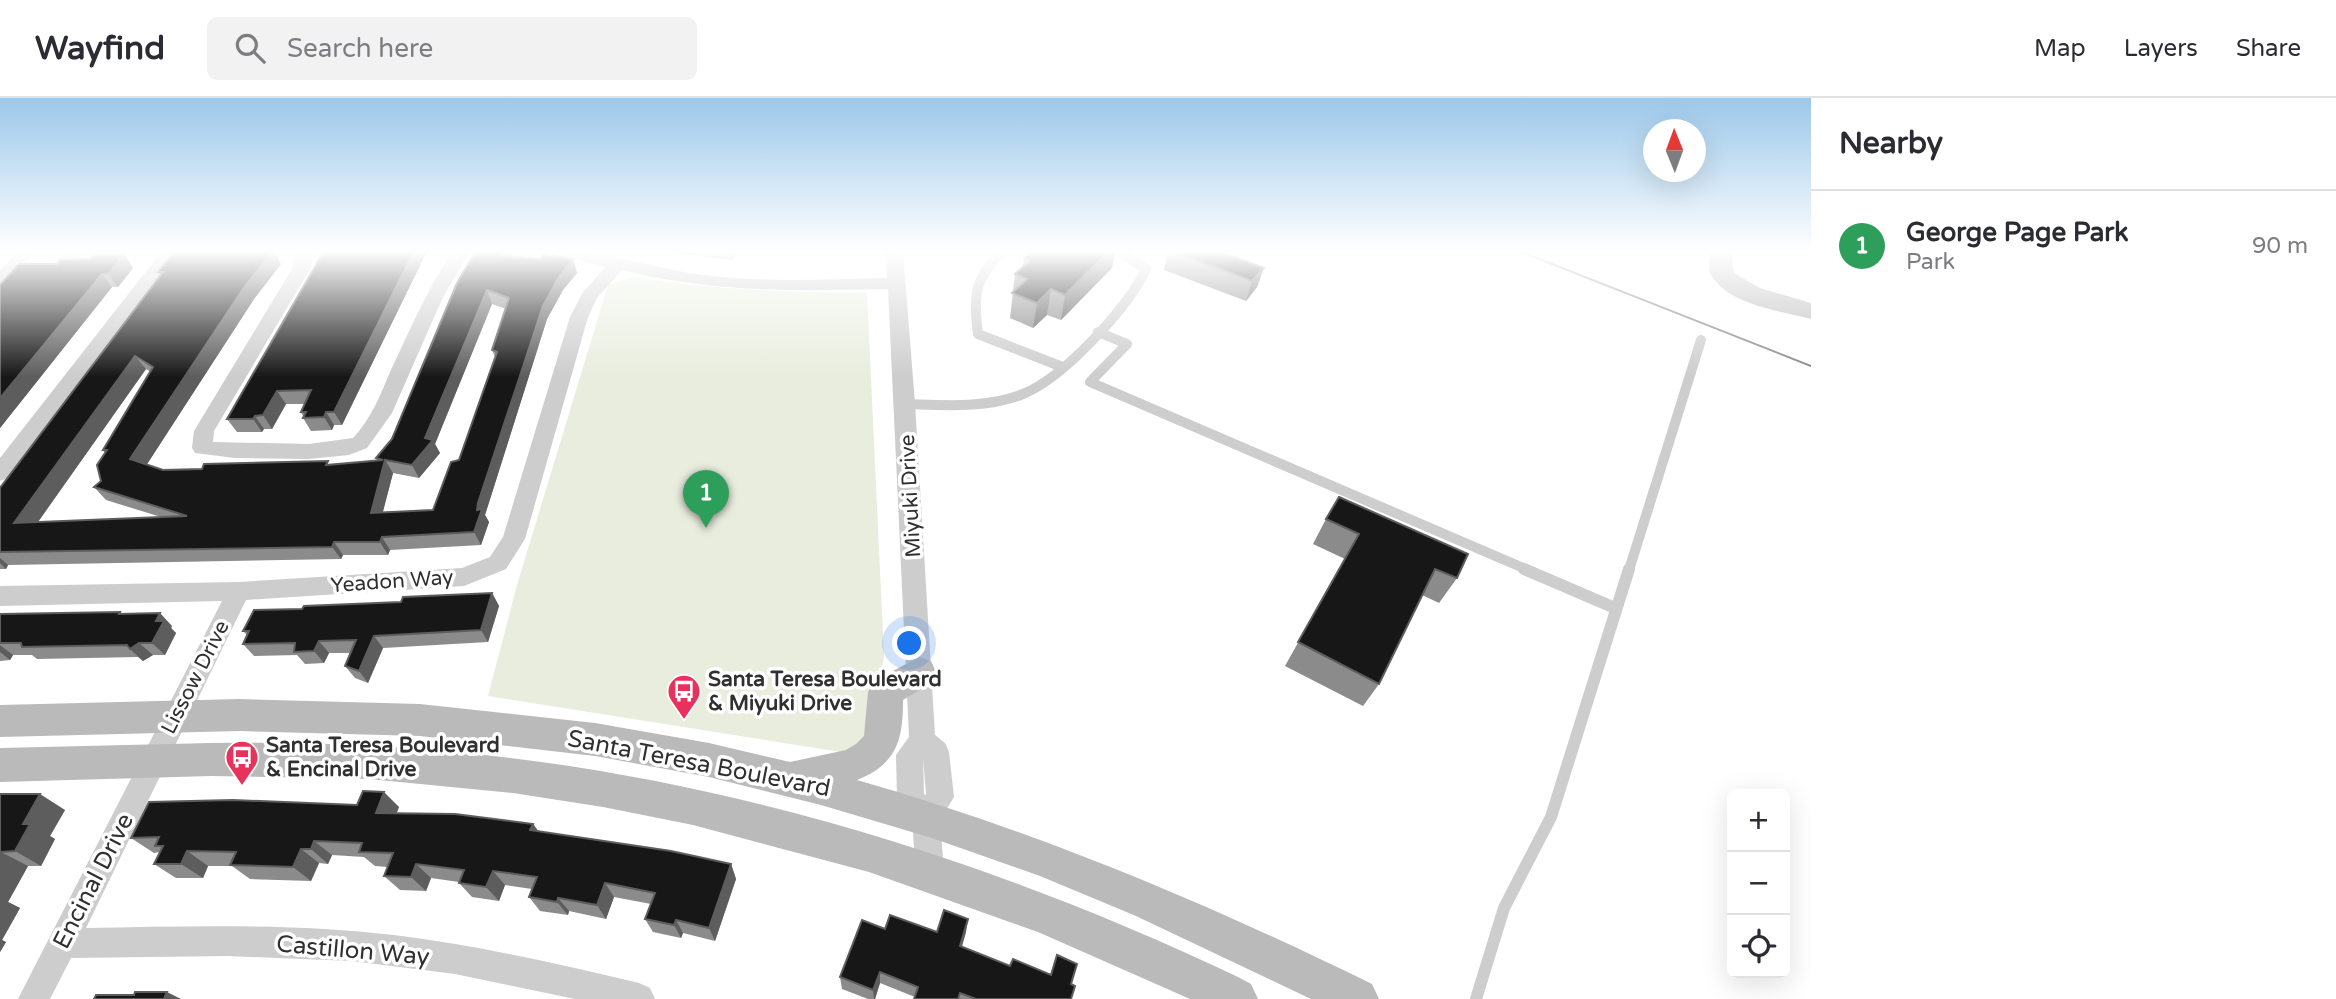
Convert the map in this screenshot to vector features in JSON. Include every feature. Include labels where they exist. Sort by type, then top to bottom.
[{"type":"main road","points":[[1752,293],[1811,311]]},
{"type":"main road","points":[[790,778],[857,763],[871,755],[882,739],[886,692],[919,672]]},
{"type":"main road","name":"Santa Teresa Boulevard","points":[[0,721],[176,716],[358,716],[478,724],[670,752],[790,778],[926,817],[1039,856],[1151,901],[1286,962],[1357,999]]},
{"type":"main road","name":"Santa Teresa Boulevard","points":[[0,765],[344,762],[538,779],[670,801],[745,819],[930,872],[1070,924],[1222,996]]},
{"type":"street","points":[[0,473],[139,293]]},
{"type":"street","points":[[287,293],[204,430],[202,448],[229,453],[310,451],[358,445],[377,423],[436,293]]},
{"type":"street","name":"Yeadon Way","points":[[0,596],[239,592],[464,577],[498,563],[514,539],[579,317],[592,293]]},
{"type":"street","name":"Miyuki Drive","points":[[896,293],[905,404],[922,741],[909,755],[909,774],[911,798],[926,817],[930,872]]},
{"type":"street","name":"Lissow Drive","points":[[152,762],[239,592]]},
{"type":"street","name":"Encinal Drive","points":[[34,999],[152,762]]},
{"type":"street","name":"Castillon Way","points":[[63,943],[240,941],[392,950],[530,972],[639,999]]},
{"type":"lane","points":[[976,293],[974,300],[978,334],[1060,366]]},
{"type":"lane","points":[[905,404],[992,402],[1026,394],[1098,332],[1134,293]]},
{"type":"lane","points":[[1098,332],[1126,344],[1090,382],[1615,608]]},
{"type":"lane","points":[[1476,999],[1504,908],[1551,817],[1701,340]]},
{"type":"shaded area","points":[[606,293],[867,293],[884,656],[866,756],[488,696],[517,585]]},
{"type":"building","points":[[0,293],[86,293],[0,398]]},
{"type":"building","points":[[147,293],[240,293],[130,459],[163,470],[202,469],[204,464],[328,461],[326,465],[383,460],[376,458],[392,439],[453,293],[486,293],[425,438],[433,440],[412,465],[385,460],[371,513],[433,510],[451,462],[459,460],[497,352],[492,350],[509,298],[495,293],[550,293],[543,306],[478,503],[477,510],[482,509],[474,532],[382,537],[380,542],[334,542],[332,547],[0,552],[0,488]],"holes":[[[135,356],[153,367],[103,450],[107,450],[97,465],[101,481],[94,487],[187,516],[14,523]]]},
{"type":"building","points":[[300,293],[393,293],[334,412],[326,412],[324,417],[303,418],[306,412],[301,412],[311,390],[277,391],[263,415],[253,419],[227,419]]},
{"type":"building","points":[[1012,293],[1047,293],[1037,303]]},
{"type":"building","points":[[1339,497],[1468,554],[1457,578],[1435,569],[1379,684],[1298,642],[1359,534],[1326,519]]},
{"type":"building","points":[[492,593],[481,630],[374,636],[359,671],[345,666],[356,640],[319,641],[314,651],[294,652],[295,643],[243,644],[249,631],[243,631],[254,610],[401,602],[403,597]]},
{"type":"building","points":[[120,612],[119,614],[160,613],[156,621],[164,621],[152,643],[139,643],[130,649],[127,645],[22,647],[21,643],[0,643],[0,614]]},
{"type":"building","points":[[363,791],[384,792],[376,813],[455,814],[533,824],[530,830],[671,851],[731,864],[709,928],[676,920],[674,925],[645,919],[655,893],[605,883],[597,905],[558,898],[557,902],[529,897],[537,877],[493,871],[486,887],[459,883],[464,870],[416,864],[411,877],[384,876],[393,853],[359,852],[362,843],[314,841],[311,849],[301,849],[293,867],[230,865],[236,852],[187,851],[181,864],[154,864],[163,846],[155,846],[159,837],[131,838],[149,802],[233,800],[357,805]]},
{"type":"building","points":[[0,794],[40,794],[23,824],[30,824],[15,851],[0,853]]},
{"type":"building","points":[[944,910],[968,919],[960,946],[1010,966],[1013,959],[1051,975],[1057,955],[1077,964],[1071,984],[1075,986],[1071,999],[976,999],[960,993],[958,999],[914,999],[918,987],[880,972],[873,990],[840,977],[862,920],[885,929],[890,915],[937,932]]},
{"type":"building","points":[[135,992],[167,992],[164,999],[94,999],[96,995],[134,995]]},
{"type":"tram line","points":[[1626,293],[1811,366]]},
{"type":"place","name":"George Page Park","points":[[706,528]]},
{"type":"place","name":"Santa Teresa Boulevard & Miyuki Drive","points":[[684,721]]},
{"type":"place","name":"Santa Teresa Boulevard & Encinal Drive","points":[[242,787]]}]
